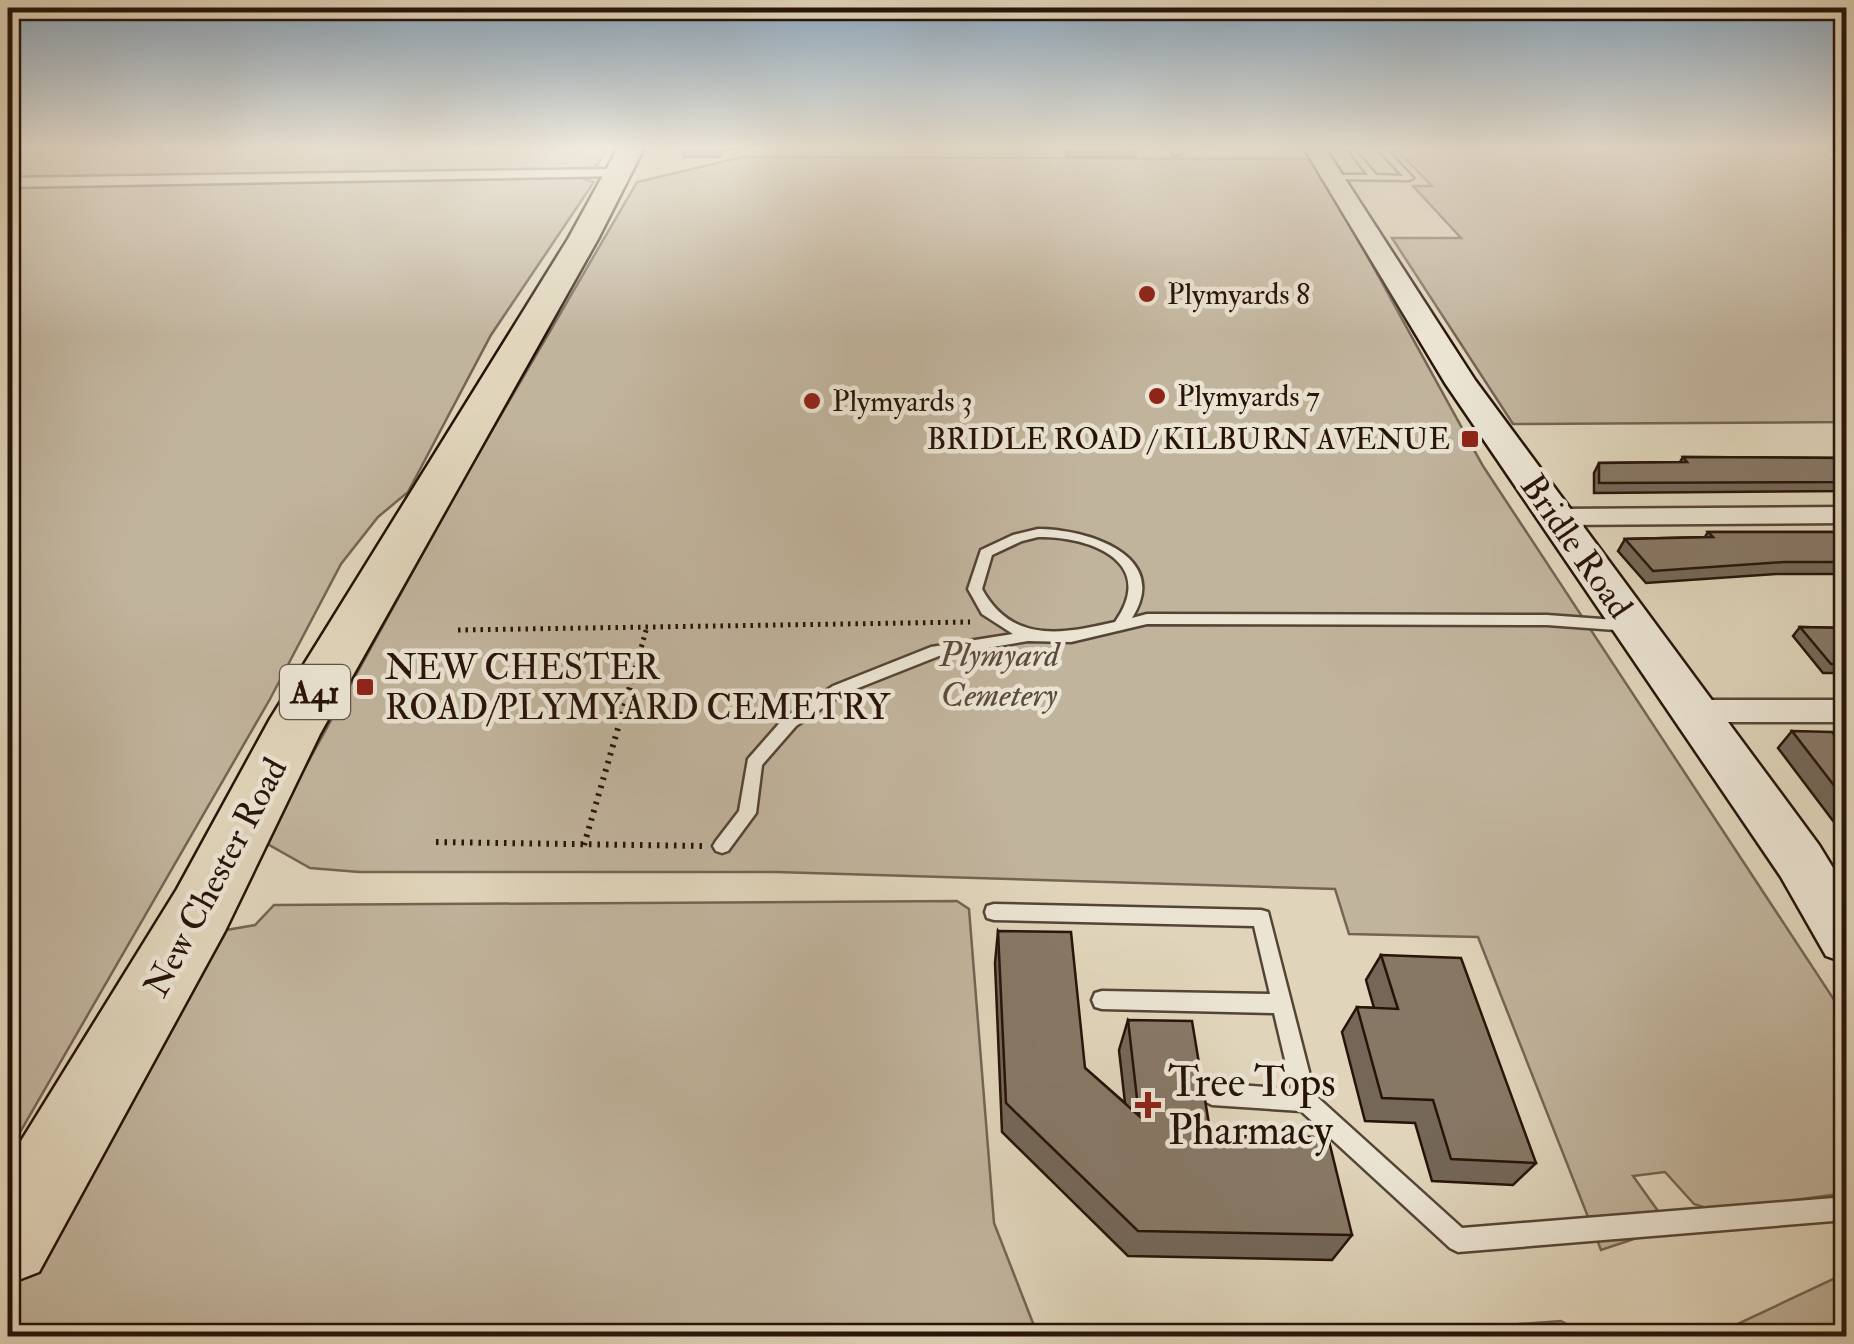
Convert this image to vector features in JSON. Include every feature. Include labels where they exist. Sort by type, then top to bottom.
[{"type":"highway","name":"New Chester Road","points":[[8,1241],[201,910],[292,734],[375,587],[583,239],[591,211]]},
{"type":"street","name":"Bridle Road","points":[[1369,211],[1461,384],[1800,861],[1846,938]]},
{"type":"street","points":[[1557,517],[1846,515]]},
{"type":"street","points":[[1694,710],[1846,711]]},
{"type":"lane","points":[[1028,636],[988,611],[975,589],[986,553],[1035,533],[1096,542],[1123,560],[1138,585],[1136,600],[1120,626]]},
{"type":"lane","points":[[722,846],[747,813],[754,764],[790,722],[838,690],[936,651],[1028,636],[1071,637],[1147,619],[1397,619],[1634,626]]},
{"type":"lane","points":[[994,912],[1261,918],[1306,1101],[1458,1240],[1846,1209]]},
{"type":"lane","points":[[1102,1000],[1282,1004]]},
{"type":"lane","points":[[1212,1094],[1306,1101]]},
{"type":"path","points":[[458,630],[1003,622]]},
{"type":"path","points":[[583,846],[647,627]]},
{"type":"path","points":[[436,842],[722,846]]},
{"type":"green space","points":[[8,211],[575,211],[491,335],[408,492],[378,517],[341,564],[270,699],[8,1153]]},
{"type":"green space","name":"Plymyard Cemetery","points":[[620,211],[1342,211],[1483,466],[1846,1018],[1846,1193],[1715,1211],[1694,1204],[1665,1172],[1633,1176],[1658,1211],[1652,1233],[1601,1250],[1478,937],[1349,934],[1335,889],[776,872],[359,872],[310,868],[264,842],[466,475]]},
{"type":"green space","points":[[1436,211],[1846,211],[1846,422],[1513,424],[1392,238],[1461,238]]},
{"type":"green space","points":[[957,901],[969,909],[994,1223],[1038,1336],[8,1336],[8,1290],[215,932],[255,925],[274,905]]},
{"type":"green space","points":[[1846,1273],[1846,1336],[1712,1336]]},
{"type":"green space","points":[[1561,1321],[1588,1336],[1361,1336]]},
{"type":"building","points":[[1683,457],[1846,458],[1846,482],[1599,483],[1599,463],[1687,462]]},
{"type":"building","points":[[1708,532],[1846,532],[1846,562],[1653,571],[1625,539],[1713,537]]},
{"type":"building","points":[[1800,627],[1846,628],[1846,664],[1831,664]]},
{"type":"building","points":[[1792,731],[1832,732],[1846,749],[1846,801]]},
{"type":"building","points":[[998,931],[1071,932],[1085,1068],[1139,1116],[1128,1020],[1192,1021],[1211,1136],[1328,1137],[1352,1235],[1138,1231],[1006,1103]]},
{"type":"building","points":[[1381,955],[1461,958],[1536,1163],[1451,1159],[1433,1100],[1382,1098],[1357,1007],[1398,1009]]},
{"type":"place","name":"Plymyards 8","points":[[1147,294]]},
{"type":"place","name":"Plymyards 7","points":[[1157,396]]},
{"type":"place","name":"Plymyards 3","points":[[812,401]]},
{"type":"place","name":"BRIDLE ROAD / KILBURN AVENUE","points":[[1470,439]]},
{"type":"place","name":"NEW CHESTER ROAD/PLYMYARD CEMETRY","points":[[365,687]]},
{"type":"place","name":"Tree Tops Pharmacy","points":[[1148,1105]]}]
